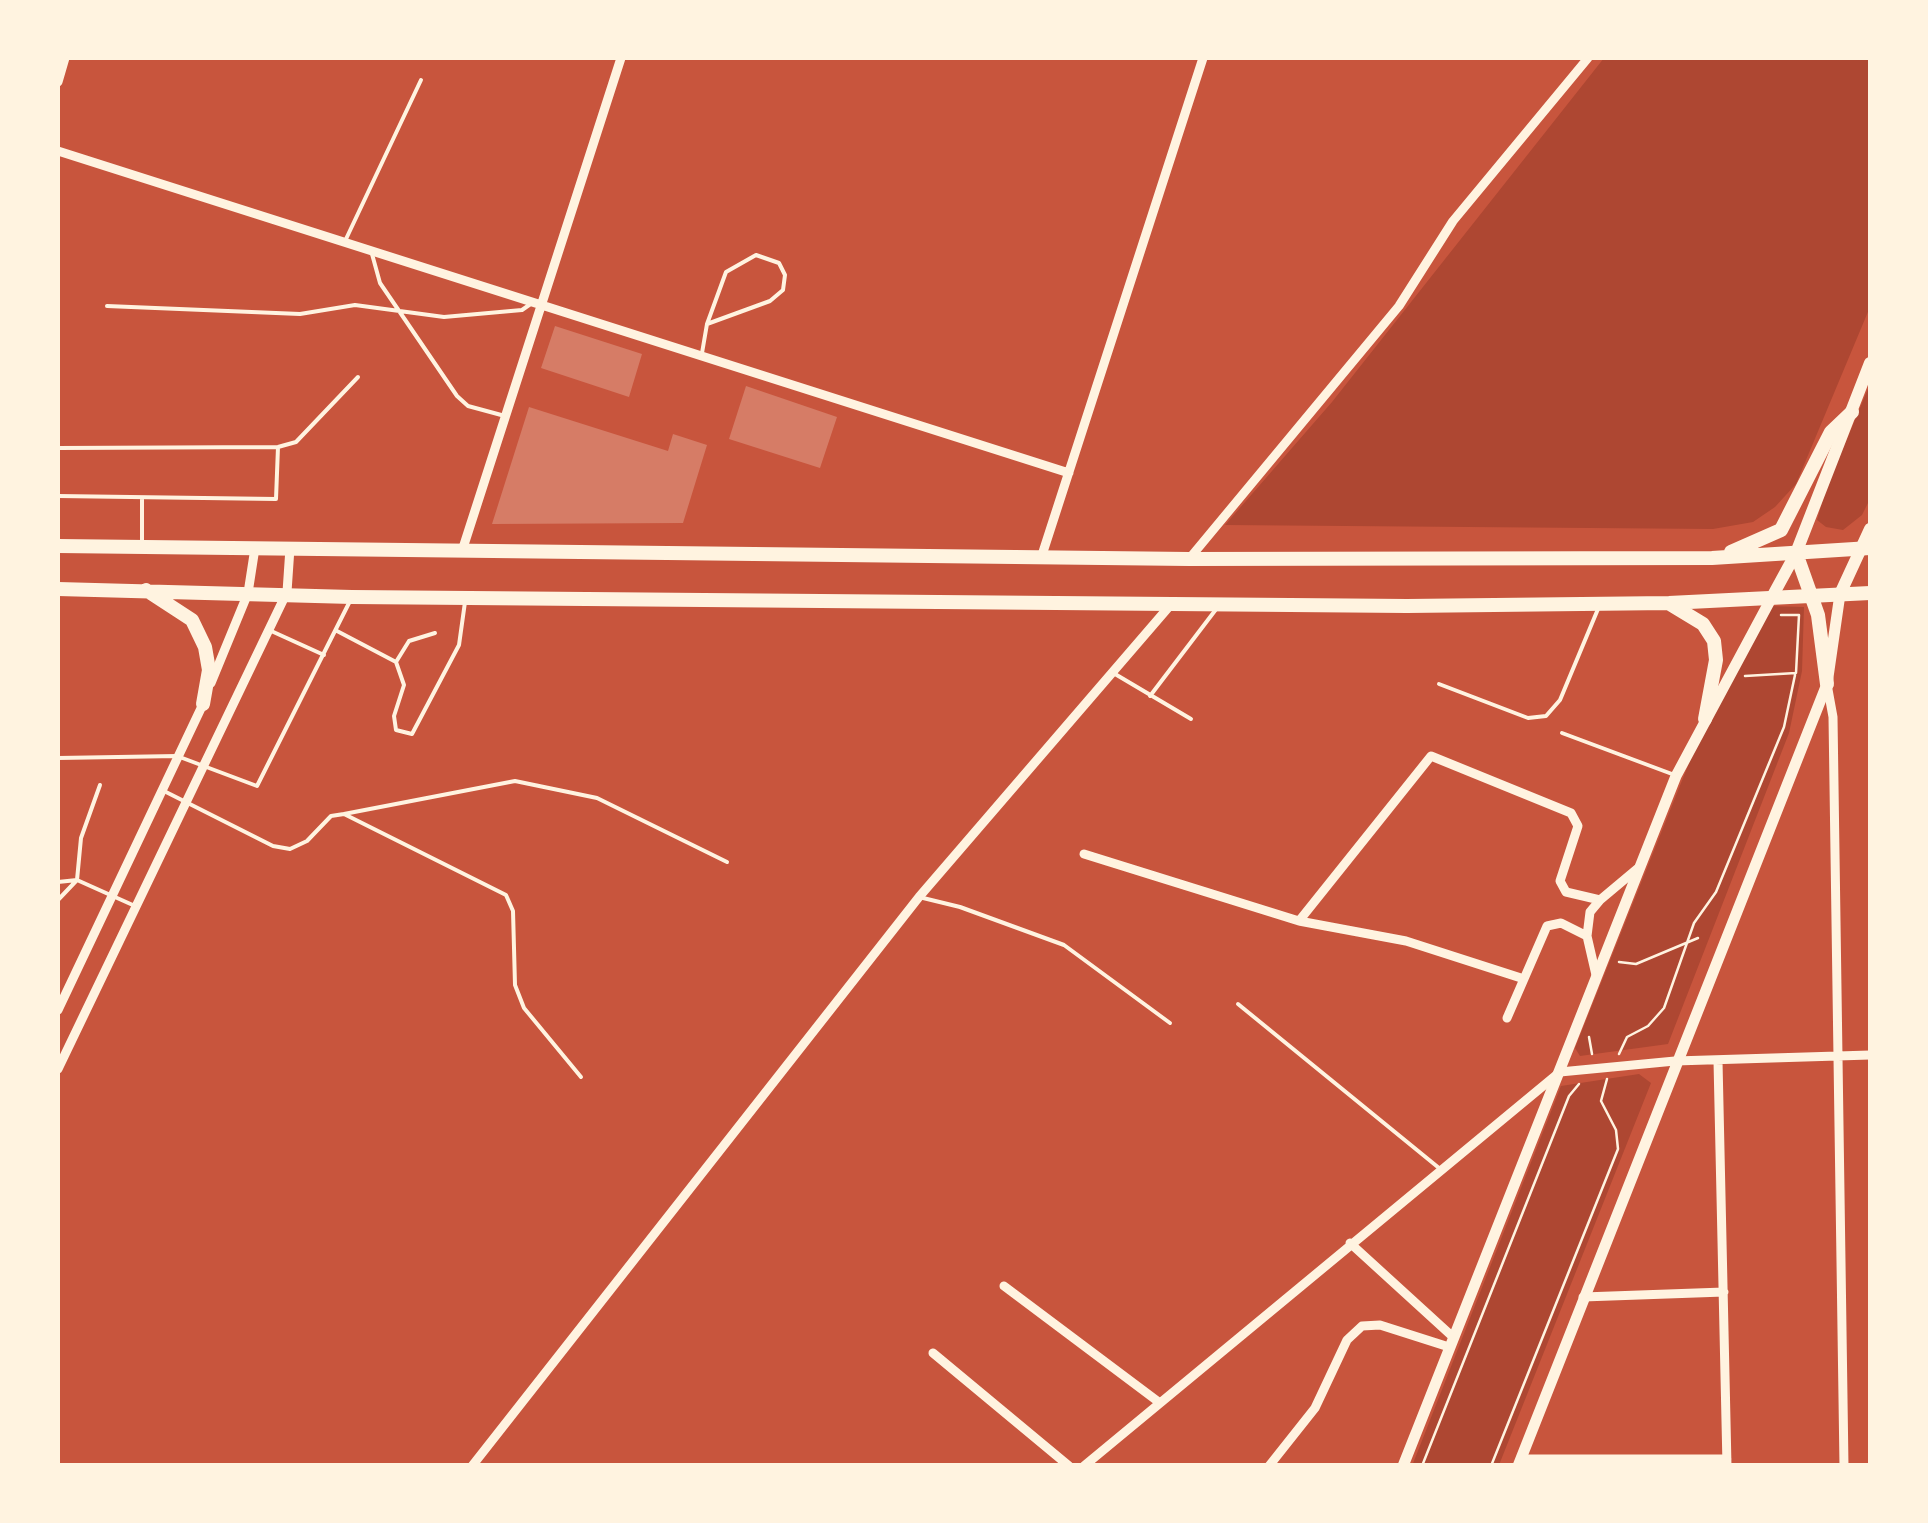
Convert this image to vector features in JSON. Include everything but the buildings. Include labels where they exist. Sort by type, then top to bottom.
[{"type":"main road","points":[[1772,598],[1796,554],[1870,363]]},
{"type":"main road","points":[[1712,558],[1762,542],[1781,530],[1794,513],[1831,432],[1852,412]]},
{"type":"main road","points":[[1840,594],[1866,548],[1870,529]]},
{"type":"main road","points":[[58,546],[1189,559],[1712,558],[1866,548]]},
{"type":"main road","points":[[1796,554],[1812,595],[1827,684]]},
{"type":"main road","points":[[58,590],[352,596],[1600,605],[1870,592]]},
{"type":"main road","points":[[146,590],[192,620],[206,647],[208,670],[203,704]]},
{"type":"main road","points":[[1669,603],[1703,624],[1714,640],[1716,660],[1705,719]]},
{"type":"street","points":[[58,82],[65,58]]},
{"type":"street","points":[[462,551],[536,304],[621,58]]},
{"type":"street","points":[[1042,555],[1202,58]]},
{"type":"street","points":[[1189,559],[1398,306],[1453,221],[1588,58]]},
{"type":"street","points":[[58,152],[1069,472]]},
{"type":"street","points":[[58,1010],[203,704],[248,592],[255,548]]},
{"type":"street","points":[[58,1069],[288,592],[290,548]]},
{"type":"street","points":[[1718,1061],[1727,1462],[1519,1462],[1827,684],[1840,594]]},
{"type":"street","points":[[1402,1466],[1676,776],[1772,598]]},
{"type":"street","points":[[472,1466],[919,897],[1115,674],[1173,602]]},
{"type":"street","points":[[1827,684],[1833,717],[1844,1466]]},
{"type":"street","points":[[1299,921],[1431,756],[1576,818],[1578,834],[1560,886],[1581,898],[1600,900]]},
{"type":"street","points":[[1084,854],[1299,921],[1406,941],[1522,978]]},
{"type":"street","points":[[1596,975],[1586,936],[1590,912],[1640,867]]},
{"type":"street","points":[[1507,1018],[1547,926],[1561,923],[1586,936]]},
{"type":"street","points":[[1084,1466],[1560,1072],[1675,1061],[1870,1055]]},
{"type":"street","points":[[1350,1243],[1451,1342]]},
{"type":"street","points":[[1004,1286],[1160,1402]]},
{"type":"street","points":[[1583,1297],[1724,1292]]},
{"type":"street","points":[[1269,1466],[1315,1408],[1347,1340],[1362,1326],[1380,1324],[1451,1342]]},
{"type":"street","points":[[933,1353],[1068,1466]]},
{"type":"lane","points":[[344,243],[421,80]]},
{"type":"lane","points":[[372,252],[380,283],[457,396],[468,406],[505,416]]},
{"type":"lane","points":[[701,357],[707,324],[726,272],[756,256],[779,264],[785,274],[783,290],[770,300],[707,324]]},
{"type":"lane","points":[[107,306],[300,314],[355,305],[444,317],[522,310],[536,304]]},
{"type":"lane","points":[[58,448],[278,447],[296,442],[358,376]]},
{"type":"lane","points":[[58,496],[276,499],[278,447]]},
{"type":"lane","points":[[142,498],[142,546]]},
{"type":"lane","points":[[58,758],[177,756],[258,786],[352,596]]},
{"type":"lane","points":[[337,631],[396,662],[404,685],[394,716],[396,730],[402,735],[412,734],[458,645],[466,597]]},
{"type":"lane","points":[[1150,696],[1220,602]]},
{"type":"lane","points":[[1439,684],[1528,718],[1546,716],[1560,700],[1600,605]]},
{"type":"lane","points":[[269,630],[324,655]]},
{"type":"lane","points":[[396,662],[408,641],[435,633]]},
{"type":"lane","points":[[1115,674],[1190,719]]},
{"type":"lane","points":[[1562,733],[1676,776]]},
{"type":"lane","points":[[162,790],[273,846],[290,849],[306,841],[332,816],[515,780],[598,798],[727,862]]},
{"type":"lane","points":[[58,900],[77,880],[81,838],[100,786]]},
{"type":"lane","points":[[344,814],[506,895],[513,910],[515,985],[524,1008],[581,1078]]},
{"type":"lane","points":[[58,882],[77,880],[136,906]]},
{"type":"lane","points":[[919,897],[960,907],[1064,945],[1170,1023]]},
{"type":"lane","points":[[1238,1004],[1443,1171]]},
{"type":"path","points":[[1747,662],[1738,677],[1796,674],[1798,615],[1772,616]]},
{"type":"path","points":[[1618,962],[1636,964],[1698,938]]},
{"type":"path","points":[[1422,1466],[1569,1096],[1592,1054],[1588,1034]]},
{"type":"shaded area","points":[[1604,58],[1870,58],[1870,307],[1796,484],[1775,507],[1753,522],[1713,529],[1225,525],[1332,402]]},
{"type":"shaded area","points":[[1870,384],[1870,499],[1862,515],[1843,530],[1826,527],[1817,520],[1826,489]]},
{"type":"shaded area","points":[[1768,606],[1804,607],[1802,671],[1789,733],[1668,1044],[1580,1056],[1575,1048],[1707,718]]},
{"type":"shaded area","points":[[1639,1074],[1651,1083],[1499,1465],[1412,1466],[1561,1086]]}]
